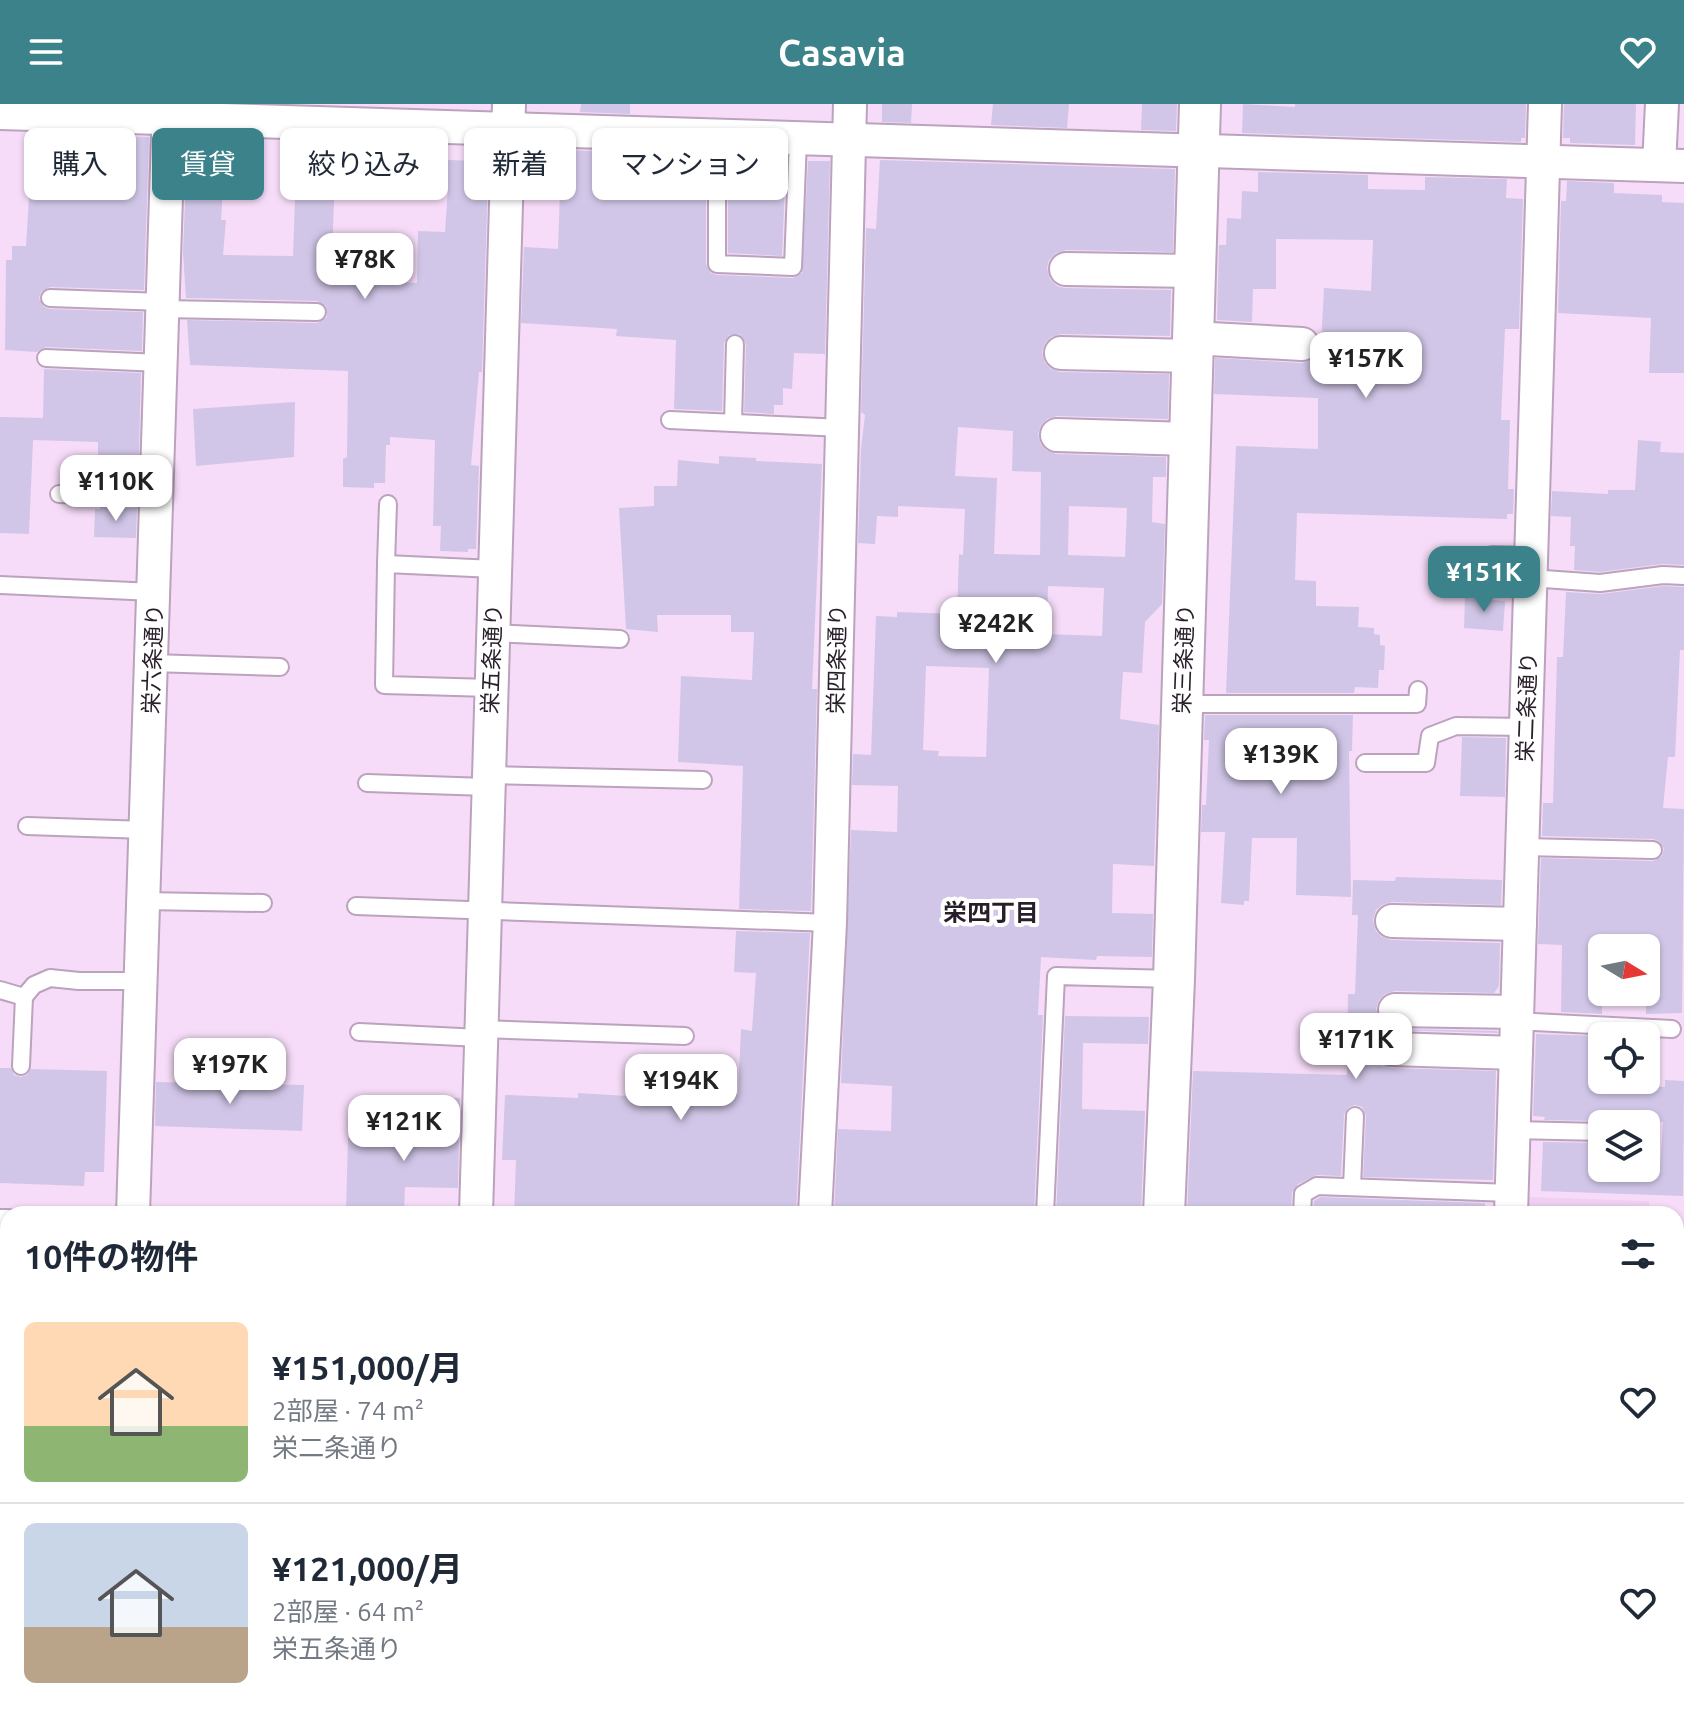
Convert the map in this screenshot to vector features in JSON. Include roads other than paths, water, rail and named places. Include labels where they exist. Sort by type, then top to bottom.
[{"type":"street","name":"栄四条通り","points":[[815,1206],[830,923],[850,104]]},
{"type":"street","name":"栄三条通り","points":[[1164,1206],[1200,104]]},
{"type":"street","name":"栄二条通り","points":[[1511,1204],[1520,924],[1515,847],[1526,727],[1545,104]]},
{"type":"street","points":[[788,139],[1672,165],[1662,104]]},
{"type":"street","points":[[0,113],[169,111],[508,116],[627,128]]},
{"type":"street","name":"栄六条通り","points":[[133,1206],[169,111]]},
{"type":"street","name":"栄五条通り","points":[[476,1206],[508,116]]},
{"type":"street","points":[[1066,269],[1194,271]]},
{"type":"street","points":[[1061,353],[1302,344]]},
{"type":"street","points":[[1057,435],[1189,439]]},
{"type":"street","points":[[1392,921],[1520,924]]},
{"type":"street","points":[[1395,1010],[1517,1016]]},
{"type":"street","points":[[1392,1049],[1516,1053]]},
{"type":"lane","points":[[717,200],[717,264],[793,267],[798,139]]},
{"type":"lane","points":[[50,298],[317,312]]},
{"type":"lane","points":[[733,423],[735,344]]},
{"type":"lane","points":[[46,358],[161,363]]},
{"type":"lane","points":[[670,420],[842,428]]},
{"type":"lane","points":[[59,494],[157,498]]},
{"type":"lane","points":[[388,504],[384,685],[491,688]]},
{"type":"lane","points":[[1492,555],[1600,583],[1663,575],[1684,576]]},
{"type":"lane","points":[[386,564],[494,569]]},
{"type":"lane","points":[[0,585],[154,592]]},
{"type":"lane","points":[[492,633],[620,639]]},
{"type":"lane","points":[[151,663],[280,667]]},
{"type":"lane","points":[[1182,704],[1417,704],[1418,690]]},
{"type":"lane","points":[[1365,763],[1426,763],[1430,736],[1456,726],[1526,727]]},
{"type":"lane","points":[[367,783],[703,780]]},
{"type":"lane","points":[[27,826],[146,830]]},
{"type":"lane","points":[[1515,847],[1653,850]]},
{"type":"lane","points":[[144,901],[263,903]]},
{"type":"lane","points":[[356,906],[830,923]]},
{"type":"lane","points":[[1045,1206],[1056,976],[1174,979]]},
{"type":"lane","points":[[21,1066],[24,997],[34,985],[50,978],[140,981]]},
{"type":"lane","points":[[0,990],[24,997]]},
{"type":"lane","points":[[1517,1016],[1672,1029]]},
{"type":"lane","points":[[359,1032],[685,1036]]},
{"type":"lane","points":[[1352,1187],[1355,1116]]},
{"type":"lane","points":[[1513,1130],[1588,1132]]},
{"type":"lane","points":[[1302,1206],[1303,1194],[1317,1186],[1511,1204]]},
{"type":"district","name":"栄四丁目","points":[[991,912]]}]
